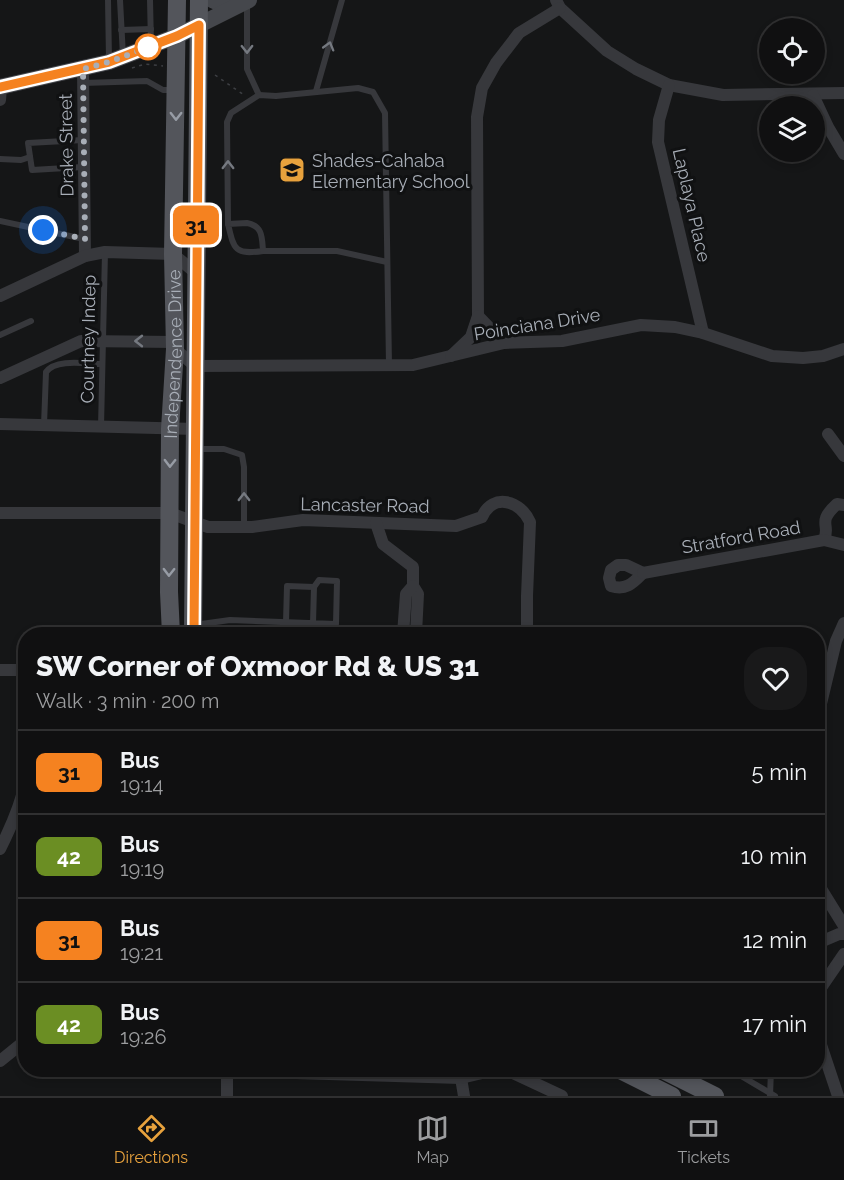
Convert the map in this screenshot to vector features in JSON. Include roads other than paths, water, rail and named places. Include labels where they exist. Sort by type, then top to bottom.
[{"type":"main road","name":"Independence Drive","points":[[171,627],[171,429],[175,345],[170,157],[176,90],[177,0]]},
{"type":"main road","name":"Independence Drive","points":[[194,627],[199,0]]},
{"type":"main road","points":[[212,0],[223,5],[248,1]]},
{"type":"main road","points":[[0,87],[104,68],[248,1]]},
{"type":"main road","points":[[634,1077],[672,1096]]},
{"type":"main road","points":[[680,1077],[716,1096]]},
{"type":"street","points":[[451,357],[471,337],[478,316],[477,117],[482,88],[496,63],[519,33],[558,4],[607,51],[636,69],[669,85],[723,95],[844,93]]},
{"type":"street","name":"Drake Street","points":[[85,256],[84,140],[104,68]]},
{"type":"street","name":"Laplaya Place","points":[[669,85],[659,120],[658,141],[703,333]]},
{"type":"street","points":[[0,87],[0,100]]},
{"type":"street","points":[[813,95],[844,154]]},
{"type":"street","points":[[170,157],[196,157]]},
{"type":"street","points":[[173,255],[196,233]]},
{"type":"street","points":[[0,296],[85,256],[105,252],[173,255],[196,273]]},
{"type":"street","points":[[478,316],[504,343]]},
{"type":"street","name":"Poinciana Drive","points":[[195,366],[413,365],[504,343],[562,341],[641,324],[675,327],[703,333],[772,356],[803,358],[823,356],[844,349]]},
{"type":"street","points":[[0,378],[81,341],[175,345],[195,366],[172,390]]},
{"type":"street","points":[[0,424],[196,429]]},
{"type":"street","points":[[828,434],[844,456]]},
{"type":"street","name":"Lancaster Road","points":[[0,513],[170,513],[207,527],[244,527],[303,520],[456,526],[482,517],[486,508],[495,503],[505,502],[517,505],[526,512],[530,522],[527,627]]},
{"type":"street","points":[[824,540],[826,535],[824,524],[828,513],[837,504],[844,506]]},
{"type":"street","points":[[376,523],[383,544],[413,567],[413,586],[418,594],[411,627]]},
{"type":"street","name":"Stratford Road","points":[[643,573],[824,540],[844,545]]},
{"type":"street","points":[[825,687],[836,641],[844,623]]},
{"type":"street","points":[[0,670],[18,670]]},
{"type":"street","points":[[0,849],[18,808]]},
{"type":"street","points":[[825,895],[844,926]]},
{"type":"street","points":[[825,941],[844,934]]},
{"type":"street","points":[[825,982],[844,954]]},
{"type":"street","points":[[0,1061],[18,1046]]},
{"type":"street","points":[[825,1058],[838,1096],[844,1096]]},
{"type":"street","points":[[227,1077],[227,1096]]},
{"type":"street","points":[[428,1077],[465,1077]]},
{"type":"street","points":[[526,1077],[562,1096]]},
{"type":"street","points":[[461,1078],[464,1096]]},
{"type":"lane","points":[[103,82],[108,0]]},
{"type":"lane","points":[[103,82],[104,68],[121,30],[120,0]]},
{"type":"lane","points":[[150,0],[148,14],[151,46]]},
{"type":"lane","points":[[316,91],[342,0]]},
{"type":"lane","points":[[248,1],[247,69],[259,95]]},
{"type":"lane","points":[[120,15],[129,15]]},
{"type":"lane","points":[[121,30],[151,29]]},
{"type":"lane","points":[[103,82],[147,81],[163,90],[176,90]]},
{"type":"lane","points":[[387,262],[337,251],[248,253],[239,251],[232,244],[228,224],[227,122],[231,113],[259,95],[276,96],[358,88],[373,92],[385,113],[387,262],[388,366]]},
{"type":"lane","points":[[84,140],[28,143],[32,170],[84,167]]},
{"type":"lane","points":[[0,159],[21,160],[30,157]]},
{"type":"lane","points":[[0,221],[85,239]]},
{"type":"lane","points":[[228,224],[247,223],[257,226],[262,236],[263,251]]},
{"type":"lane","name":"Courtney Indep","points":[[102,427],[105,252]]},
{"type":"lane","points":[[0,335],[31,321]]},
{"type":"lane","points":[[44,425],[46,372],[49,368],[58,364],[102,364]]},
{"type":"lane","points":[[195,449],[224,449],[240,453],[243,457],[244,527]]},
{"type":"lane","points":[[205,627],[230,620],[336,624],[337,581],[318,580],[314,587],[313,623]]},
{"type":"lane","points":[[286,622],[287,586],[314,587]]},
{"type":"lane","points":[[746,1077],[772,1095]]},
{"type":"lane","points":[[771,1077],[772,1095]]},
{"type":"place","name":"Shades-Cahaba Elementary School","points":[[292,170]]}]
